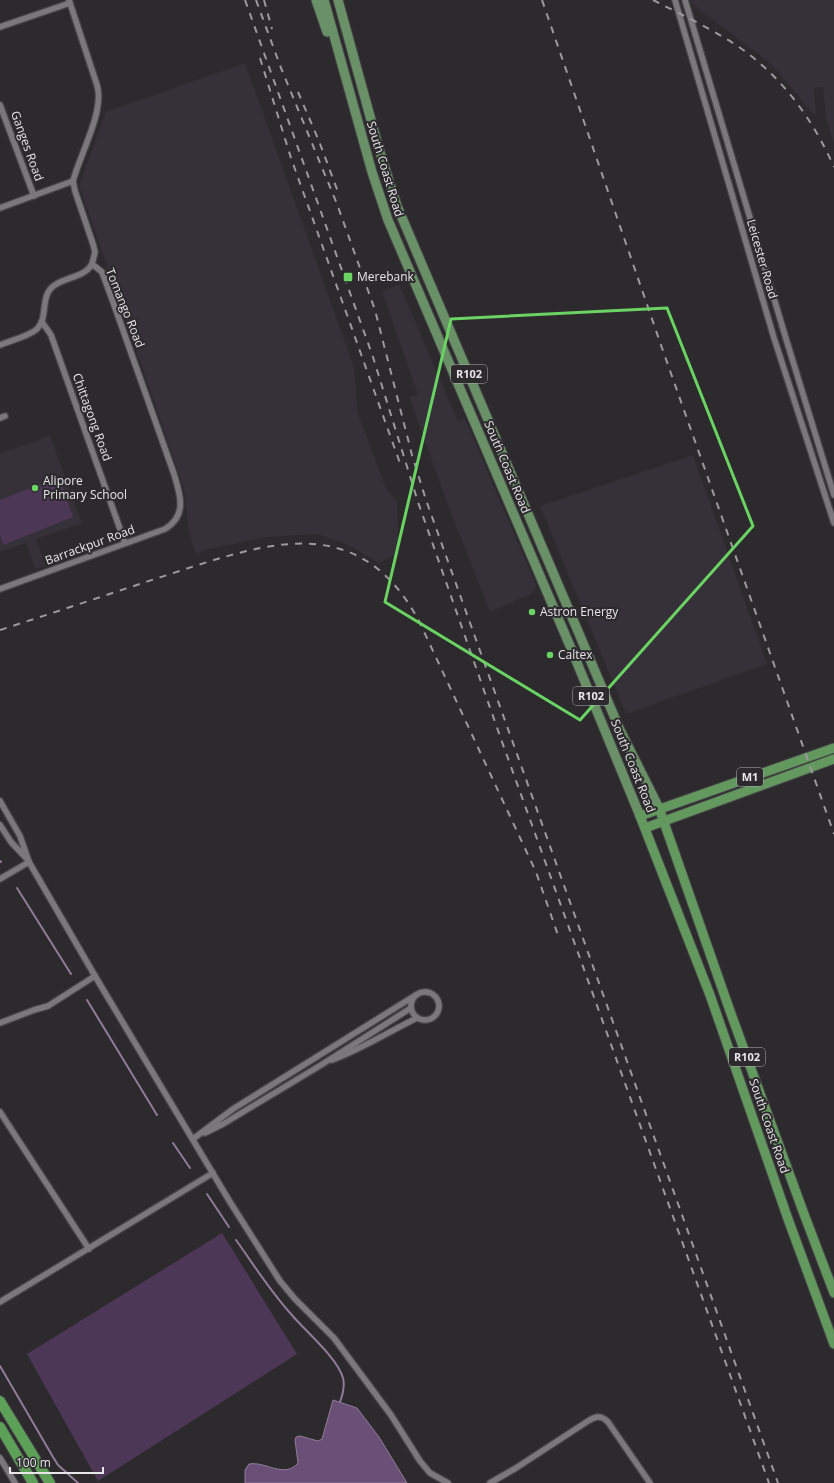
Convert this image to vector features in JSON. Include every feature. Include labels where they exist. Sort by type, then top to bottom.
[{"type":"highway","name":"M1","points":[[640,816],[659,808],[834,748]]},
{"type":"highway","name":"M1","points":[[645,828],[834,759]]},
{"type":"highway","name":"South Coast Road","points":[[659,808],[730,1011],[834,1293]]},
{"type":"highway","name":"South Coast Road","points":[[640,816],[710,996],[788,1219],[834,1344]]},
{"type":"highway","points":[[788,1219],[804,1214]]},
{"type":"highway","points":[[0,1401],[50,1483]]},
{"type":"highway","points":[[0,1427],[34,1483]]},
{"type":"main road","points":[[316,0],[328,36],[338,50]]},
{"type":"main road","name":"South Coast Road","points":[[324,0],[356,118],[381,202],[401,253],[567,638],[640,816]]},
{"type":"main road","name":"South Coast Road","points":[[338,0],[386,173],[397,206],[426,270],[617,725],[659,808]]},
{"type":"main road","points":[[342,0],[348,34]]},
{"type":"main road","points":[[356,118],[369,113]]},
{"type":"main road","points":[[412,276],[426,270]]},
{"type":"main road","points":[[472,417],[485,412]]},
{"type":"main road","points":[[504,492],[517,486]]},
{"type":"main road","points":[[516,520],[529,515]]},
{"type":"main road","points":[[537,568],[549,562]]},
{"type":"main road","points":[[567,638],[579,635]]},
{"type":"main road","points":[[617,758],[630,752]]},
{"type":"street","name":"Leicester Road","points":[[675,0],[774,338],[834,524]]},
{"type":"street","name":"Leicester Road","points":[[685,0],[834,496]]},
{"type":"street","points":[[0,27],[69,1],[98,88],[99,96],[98,110],[73,181],[0,208]]},
{"type":"street","name":"Ganges Road","points":[[0,105],[34,196]]},
{"type":"street","name":"Tomango Road","points":[[73,181],[95,252],[92,264],[102,272],[169,457],[181,496],[180,512]]},
{"type":"street","points":[[729,183],[739,181]]},
{"type":"street","points":[[0,345],[35,330],[42,322],[45,300],[49,290],[55,284],[83,273],[92,264]]},
{"type":"street","name":"Chittagong Road","points":[[42,322],[51,335],[125,543]]},
{"type":"street","name":"Barrackpur Road","points":[[0,589],[165,529],[173,522],[180,512]]},
{"type":"street","points":[[0,801],[20,836],[29,862],[95,976],[212,1173],[280,1281],[294,1299],[334,1338],[391,1415],[420,1461],[430,1472],[448,1483]]},
{"type":"street","points":[[0,825],[11,842],[29,862]]},
{"type":"street","points":[[0,879],[29,862]]},
{"type":"street","points":[[0,1023],[48,1006],[95,976]]},
{"type":"street","points":[[193,1139],[233,1109],[416,995],[425,992],[430,993],[437,998],[440,1007],[436,1016],[432,1019],[423,1021],[417,1018],[412,1012],[411,1008],[413,998],[416,995]]},
{"type":"street","points":[[193,1139],[223,1124],[321,1065],[411,1008]]},
{"type":"street","points":[[321,1065],[354,1052],[417,1018]]},
{"type":"street","points":[[0,1112],[88,1249]]},
{"type":"street","points":[[0,1302],[212,1173]]},
{"type":"street","points":[[490,1483],[502,1477],[596,1417],[600,1416],[608,1422],[650,1483]]},
{"type":"street","points":[[0,1458],[15,1483]]},
{"type":"highlighted area","points":[[667,308],[753,526],[580,720],[385,602],[451,319]]},
{"type":"shaded area","points":[[690,0],[834,0],[834,143],[826,119],[823,87],[814,88],[816,117],[770,63],[691,3]]},
{"type":"shaded area","points":[[245,63],[354,367],[358,413],[386,488],[397,502],[399,553],[379,563],[346,544],[317,534],[266,537],[210,549],[196,554],[189,533],[184,488],[79,185],[106,112]]},
{"type":"shaded area","points":[[399,284],[458,421],[465,419],[537,587],[531,594],[490,612],[449,508],[409,397],[418,394],[382,292]]},
{"type":"shaded area","name":"Alipore Primary School","points":[[50,436],[82,523],[36,539],[46,566],[35,569],[26,543],[0,552],[0,453]]},
{"type":"shaded area","points":[[693,455],[767,664],[626,714],[540,506]]},
{"type":"shaded area","points":[[59,477],[73,517],[3,545],[0,534],[0,500]]},
{"type":"shaded area","points":[[222,1233],[297,1354],[98,1481],[27,1354]]},
{"type":"shaded area","points":[[333,1400],[357,1408],[379,1437],[407,1483],[245,1483],[245,1470],[249,1464],[262,1465],[281,1470],[293,1468],[298,1463],[295,1440],[296,1437],[300,1436],[318,1441],[322,1439]]},
{"type":"waterway","points":[[17,888],[71,974]]},
{"type":"waterway","points":[[87,1000],[157,1115]]},
{"type":"waterway","points":[[173,1143],[190,1168]]},
{"type":"waterway","points":[[207,1194],[229,1227]]},
{"type":"waterway","points":[[236,1240],[283,1305],[328,1353],[340,1370],[344,1381],[340,1402]]},
{"type":"waterway","points":[[0,1366],[58,1465],[78,1483]]},
{"type":"railway","points":[[245,0],[373,357],[418,502],[501,739],[769,1483]]},
{"type":"railway","points":[[256,0],[281,68],[337,204],[375,310],[412,455],[426,500],[778,1483]]},
{"type":"railway","points":[[264,0],[272,29]]},
{"type":"railway","points":[[542,0],[662,348],[834,834]]},
{"type":"railway","points":[[653,0],[724,37],[746,52],[774,76],[798,104],[808,119],[834,167]]},
{"type":"railway","points":[[260,58],[291,158],[401,466]]},
{"type":"railway","points":[[298,92],[319,141],[338,192]]},
{"type":"railway","points":[[0,630],[195,566],[232,555],[268,547],[302,544],[335,548],[366,560],[394,584],[419,621],[536,872],[559,938]]},
{"type":"place","name":"Merebank","points":[[348,277]]},
{"type":"place","name":"Alipore Primary School","points":[[35,488]]},
{"type":"place","name":"Astron Energy","points":[[532,612]]},
{"type":"place","name":"Caltex","points":[[550,655]]}]
